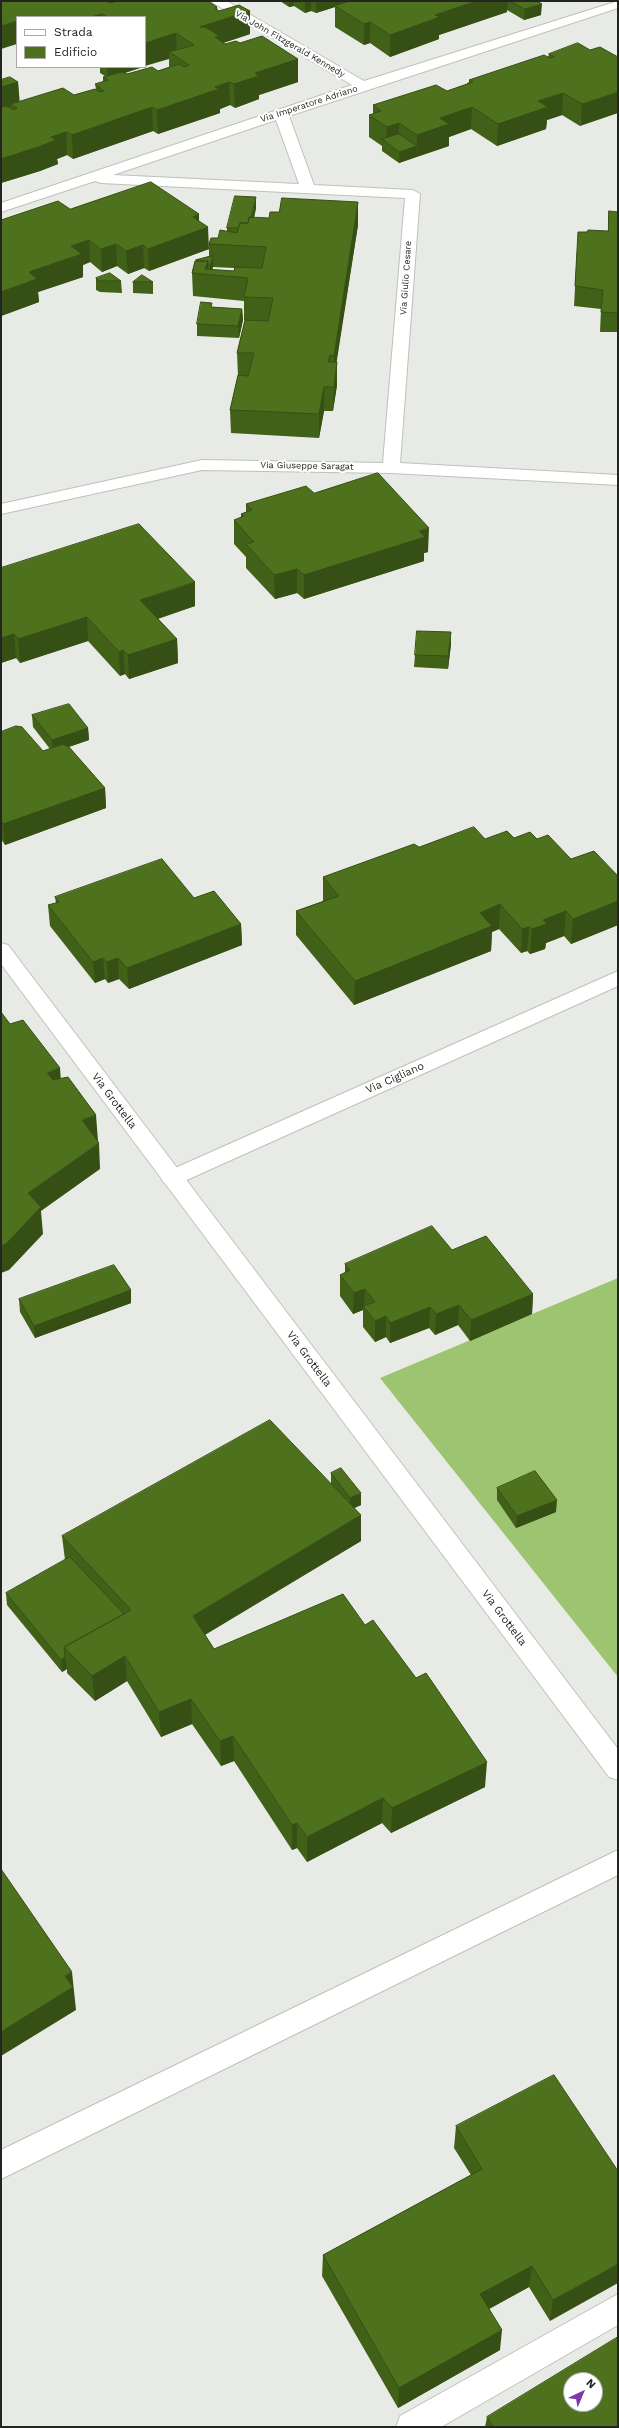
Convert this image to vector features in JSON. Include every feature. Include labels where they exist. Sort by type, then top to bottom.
[{"type":"street","name":"Via John Fitzgerald Kennedy","points":[[216,1],[363,86]]},
{"type":"street","name":"Via Imperatore Adriano","points":[[1,208],[363,86],[618,4]]},
{"type":"street","points":[[281,114],[308,189]]},
{"type":"street","name":"Via Giulio Cesare","points":[[88,179],[413,194],[391,468]]},
{"type":"street","name":"Via Giuseppe Saragat","points":[[1,509],[202,465],[391,468],[618,480]]},
{"type":"street","name":"Via Grottella","points":[[1,950],[618,1769]]},
{"type":"street","name":"Via Cigliano","points":[[172,1178],[618,978]]},
{"type":"street","points":[[1,2165],[618,1862]]},
{"type":"street","points":[[411,2427],[618,2309]]},
{"type":"green space","points":[[618,1278],[618,1677],[380,1378]]},
{"type":"building","points":[[1,1],[107,1],[110,3],[118,1],[208,1],[217,7],[215,8],[219,11],[239,5],[250,11],[200,27],[205,27],[220,36],[215,37],[225,44],[236,41],[240,43],[262,36],[298,59],[255,73],[259,76],[234,84],[229,82],[215,87],[219,89],[157,110],[152,107],[72,135],[66,132],[51,137],[56,140],[1,159],[1,107],[7,106],[14,110],[17,108],[11,104],[63,88],[74,95],[95,89],[100,92],[104,91],[95,84],[108,80],[103,77],[122,72],[127,74],[152,67],[158,71],[179,64],[184,67],[189,65],[169,52],[194,45],[176,33],[146,43],[146,16],[105,16],[102,14],[95,16],[16,16],[16,21],[1,26]]},
{"type":"building","points":[[350,1],[477,1],[435,15],[440,17],[390,35],[370,22],[364,24],[335,6]]},
{"type":"building","points":[[510,1],[537,1],[542,4],[525,9]]},
{"type":"building","points":[[578,43],[590,50],[600,47],[618,57],[618,92],[582,104],[563,93],[538,101],[548,107],[498,124],[472,107],[440,118],[449,124],[417,135],[399,123],[387,127],[369,115],[381,111],[373,105],[436,85],[447,91],[473,82],[469,80],[544,55],[550,58],[554,57],[549,54]]},
{"type":"building","points":[[10,77],[18,82],[1,87],[1,80]]},
{"type":"building","points":[[399,134],[417,146],[399,152],[382,139]]},
{"type":"building","points":[[151,182],[199,214],[193,217],[208,227],[148,249],[143,245],[126,251],[116,244],[101,249],[89,240],[71,246],[82,254],[29,272],[37,279],[1,292],[1,220],[58,201],[70,209]]},
{"type":"building","points":[[235,196],[256,197],[251,218],[249,217],[248,223],[240,223],[238,228],[227,228]]},
{"type":"building","points":[[282,198],[358,202],[334,356],[330,355],[328,362],[337,362],[334,387],[324,387],[319,414],[230,410],[238,375],[248,376],[254,353],[237,353],[245,320],[268,321],[273,298],[244,297],[248,278],[192,273],[195,261],[208,261],[205,269],[234,271],[235,267],[262,268],[266,247],[209,244],[211,238],[218,238],[220,230],[237,233],[240,223],[248,223],[249,217],[269,218],[270,212],[279,212]]},
{"type":"building","points":[[609,211],[618,212],[618,313],[601,312],[603,290],[575,286],[578,232],[587,232],[588,230],[608,231]]},
{"type":"building","points":[[213,256],[210,266],[208,265],[208,261],[196,260]]},
{"type":"building","points":[[110,273],[121,281],[99,281],[96,278]]},
{"type":"building","points":[[142,275],[153,282],[133,282]]},
{"type":"building","points":[[201,302],[212,303],[211,307],[242,309],[238,326],[197,324]]},
{"type":"building","points":[[378,473],[429,528],[419,531],[425,537],[304,575],[297,569],[274,575],[246,544],[254,542],[234,520],[244,516],[241,514],[252,510],[246,504],[306,486],[314,493]]},
{"type":"building","points":[[139,524],[195,582],[140,600],[177,639],[128,655],[123,650],[119,652],[87,617],[18,639],[14,634],[1,638],[1,568]]},
{"type":"building","points":[[417,631],[451,632],[448,656],[415,655]]},
{"type":"building","points":[[69,704],[88,728],[52,740],[32,715]]},
{"type":"building","points":[[16,726],[22,727],[43,751],[63,744],[69,747],[105,788],[3,824],[1,821],[1,732]]},
{"type":"building","points":[[474,827],[485,839],[507,831],[514,838],[530,832],[537,839],[548,835],[571,859],[594,851],[618,876],[618,901],[573,919],[566,911],[543,920],[547,924],[532,929],[529,927],[522,929],[500,904],[480,913],[492,926],[355,981],[296,911],[339,896],[323,877],[414,844],[419,847]]},
{"type":"building","points":[[162,859],[194,898],[214,891],[241,924],[127,968],[118,958],[107,962],[103,958],[93,962],[48,905],[59,902],[55,897]]},
{"type":"building","points":[[1,1012],[10,1024],[23,1020],[60,1068],[47,1073],[53,1080],[68,1077],[96,1115],[82,1120],[99,1143],[28,1193],[41,1207],[6,1244],[1,1246]]},
{"type":"building","points":[[432,1226],[452,1250],[486,1236],[533,1294],[471,1320],[459,1305],[436,1314],[430,1307],[390,1323],[386,1316],[375,1321],[363,1306],[375,1302],[365,1289],[354,1293],[340,1275],[350,1270],[345,1264]]},
{"type":"building","points":[[114,1265],[131,1290],[34,1326],[19,1299]]},
{"type":"building","points":[[270,1420],[361,1515],[193,1616],[214,1649],[343,1594],[365,1625],[373,1620],[416,1678],[426,1673],[487,1762],[392,1808],[383,1798],[307,1837],[297,1823],[292,1825],[233,1736],[220,1741],[191,1699],[159,1712],[125,1656],[92,1676],[64,1647],[131,1610],[62,1536]]},
{"type":"building","points":[[341,1468],[361,1493],[350,1498],[331,1473]]},
{"type":"building","points":[[535,1471],[557,1500],[517,1516],[497,1488]]},
{"type":"building","points":[[70,1557],[124,1614],[64,1647],[65,1657],[61,1660],[6,1593]]},
{"type":"building","points":[[1,1869],[72,1972],[65,1976],[73,1987],[1,2032]]},
{"type":"building","points":[[554,2075],[618,2171],[618,2264],[553,2300],[532,2266],[480,2294],[502,2330],[399,2388],[323,2255],[482,2169],[456,2126]]},
{"type":"building","points":[[618,2337],[618,2427],[493,2427],[487,2417]]}]
